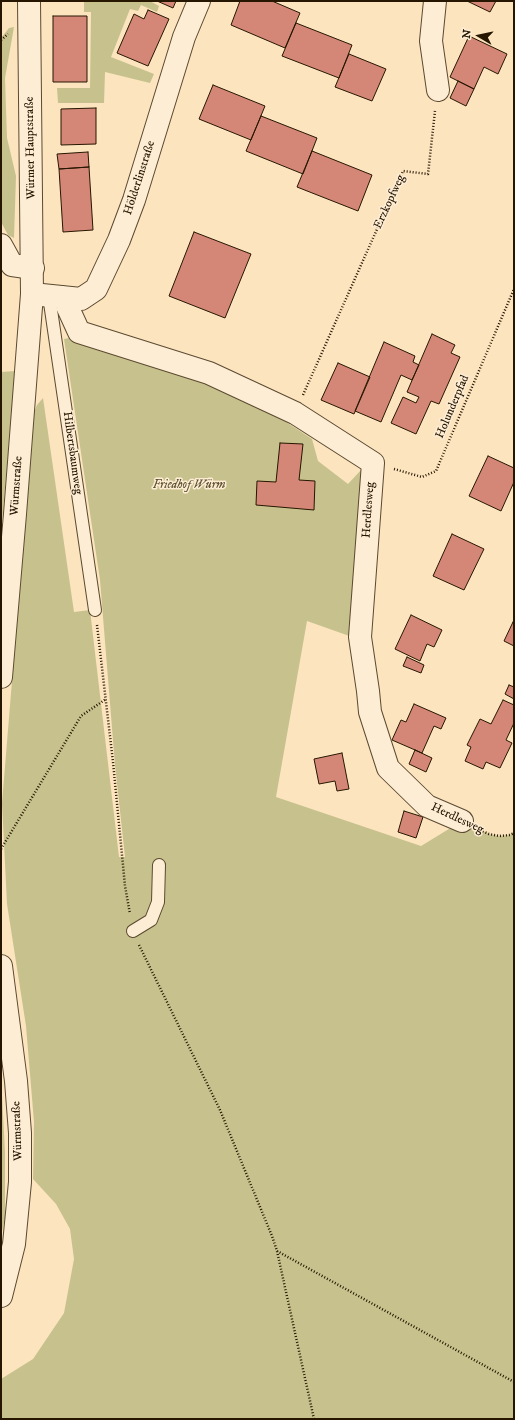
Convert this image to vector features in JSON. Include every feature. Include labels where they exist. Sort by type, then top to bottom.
[{"type":"street","name":"Würmer Hauptstraße","points":[[29,1],[33,268],[48,296]]},
{"type":"street","name":"Hölderlinstraße","points":[[48,296],[81,298],[96,289],[119,240],[134,200],[184,37],[199,1]]},
{"type":"street","points":[[434,1],[431,41],[438,90]]},
{"type":"street","points":[[1,245],[12,265],[33,268]]},
{"type":"street","points":[[48,296],[78,332],[209,373],[295,414],[373,463]]},
{"type":"street","name":"Würmstraße","points":[[1,677],[15,521],[48,296]]},
{"type":"street","name":"Herdlesweg","points":[[373,463],[360,637],[370,712],[388,768],[427,806],[462,821]]},
{"type":"street","name":"Würmstraße","points":[[1,966],[16,1081],[20,1133],[20,1182],[14,1244],[1,1296]]},
{"type":"lane","name":"Hilbertsbaumweg","points":[[48,296],[95,610]]},
{"type":"lane","points":[[133,931],[151,920],[158,902],[159,865]]},
{"type":"path","name":"Erzkopfweg","points":[[295,414],[403,171],[428,174],[438,90]]},
{"type":"path","name":"Holunderpfad","points":[[373,463],[422,477],[436,471],[514,289]]},
{"type":"path","points":[[95,610],[114,770],[125,886],[133,931],[220,1110],[272,1236],[277,1251],[314,1419]]},
{"type":"path","points":[[1,849],[81,716],[106,699]]},
{"type":"path","name":"Herdlesweg","points":[[462,821],[489,834],[499,836],[514,833]]},
{"type":"path","points":[[277,1251],[514,1382]]},
{"type":"green space","points":[[84,1],[150,1],[159,6],[157,12],[141,5],[138,11],[130,9],[111,57],[154,74],[150,83],[105,72],[104,103],[58,103],[57,88],[90,88],[91,12],[84,12]]},
{"type":"green space","points":[[14,27],[5,78],[7,138],[16,176],[14,238],[8,235],[1,222],[1,38],[9,28]]},
{"type":"green space","name":"Friedhof Würm","points":[[79,336],[189,374],[262,406],[312,439],[318,461],[348,484],[361,470],[367,472],[355,638],[307,621],[276,797],[421,846],[462,821],[489,834],[499,836],[510,835],[514,831],[514,1419],[1,1419],[1,1379],[33,1359],[64,1313],[74,1259],[70,1229],[56,1204],[33,1179],[34,1122],[26,1026],[7,904],[2,803],[34,412],[37,405],[43,398],[74,612],[90,610],[119,857],[125,857],[115,765],[100,580],[64,339]]},
{"type":"green space","points":[[15,371],[1,535],[1,372]]},
{"type":"green space","points":[[1,1076],[5,1152],[5,1218],[1,1236]]},
{"type":"building","points":[[157,1],[176,1],[173,8]]},
{"type":"building","points":[[240,1],[272,1],[300,13],[285,48],[231,25]]},
{"type":"building","points":[[467,1],[496,1],[490,12]]},
{"type":"building","points":[[148,10],[169,19],[148,66],[117,53],[134,14],[144,19]]},
{"type":"building","points":[[53,16],[87,16],[87,82],[53,82]]},
{"type":"building","points":[[296,23],[352,45],[339,78],[282,56]]},
{"type":"building","points":[[469,36],[507,54],[498,74],[484,67],[474,89],[450,77]]},
{"type":"building","points":[[349,54],[386,69],[372,101],[335,87]]},
{"type":"building","points":[[458,81],[474,89],[466,106],[450,98]]},
{"type":"building","points":[[213,85],[265,106],[251,140],[199,119]]},
{"type":"building","points":[[96,108],[96,144],[61,145],[61,109]]},
{"type":"building","points":[[261,116],[317,138],[303,174],[246,151]]},
{"type":"building","points":[[312,151],[372,175],[358,211],[297,187]]},
{"type":"building","points":[[88,152],[89,167],[59,169],[57,154]]},
{"type":"building","points":[[89,167],[93,230],[63,232],[59,169]]},
{"type":"building","points":[[194,232],[251,254],[225,318],[169,296]]},
{"type":"building","points":[[432,334],[455,345],[451,353],[460,357],[439,404],[431,401],[416,434],[391,423],[403,397],[416,403],[419,397],[407,392]]},
{"type":"building","points":[[384,342],[415,356],[413,362],[419,365],[412,380],[401,375],[381,422],[355,411]]},
{"type":"building","points":[[338,363],[370,377],[354,414],[321,400]]},
{"type":"building","points":[[280,443],[303,444],[299,480],[315,481],[314,510],[256,505],[257,481],[276,482]]},
{"type":"building","points":[[488,456],[514,468],[514,482],[501,511],[469,496]]},
{"type":"building","points":[[452,534],[484,549],[464,590],[433,576]]},
{"type":"building","points":[[411,615],[442,630],[434,647],[427,644],[420,661],[395,649]]},
{"type":"building","points":[[514,622],[514,646],[504,641]]},
{"type":"building","points":[[407,657],[424,665],[421,673],[403,666]]},
{"type":"building","points":[[509,685],[514,687],[514,699],[505,694]]},
{"type":"building","points":[[503,700],[514,705],[514,723],[506,740],[512,743],[500,768],[486,762],[483,769],[465,761],[471,747],[467,745],[480,719],[491,724]]},
{"type":"building","points":[[414,704],[446,718],[441,729],[434,726],[422,753],[392,740],[401,720],[406,722]]},
{"type":"building","points":[[415,750],[432,758],[426,772],[409,764]]},
{"type":"building","points":[[342,753],[349,789],[337,791],[335,781],[319,784],[314,759]]},
{"type":"building","points":[[404,811],[423,817],[416,838],[398,832]]}]
